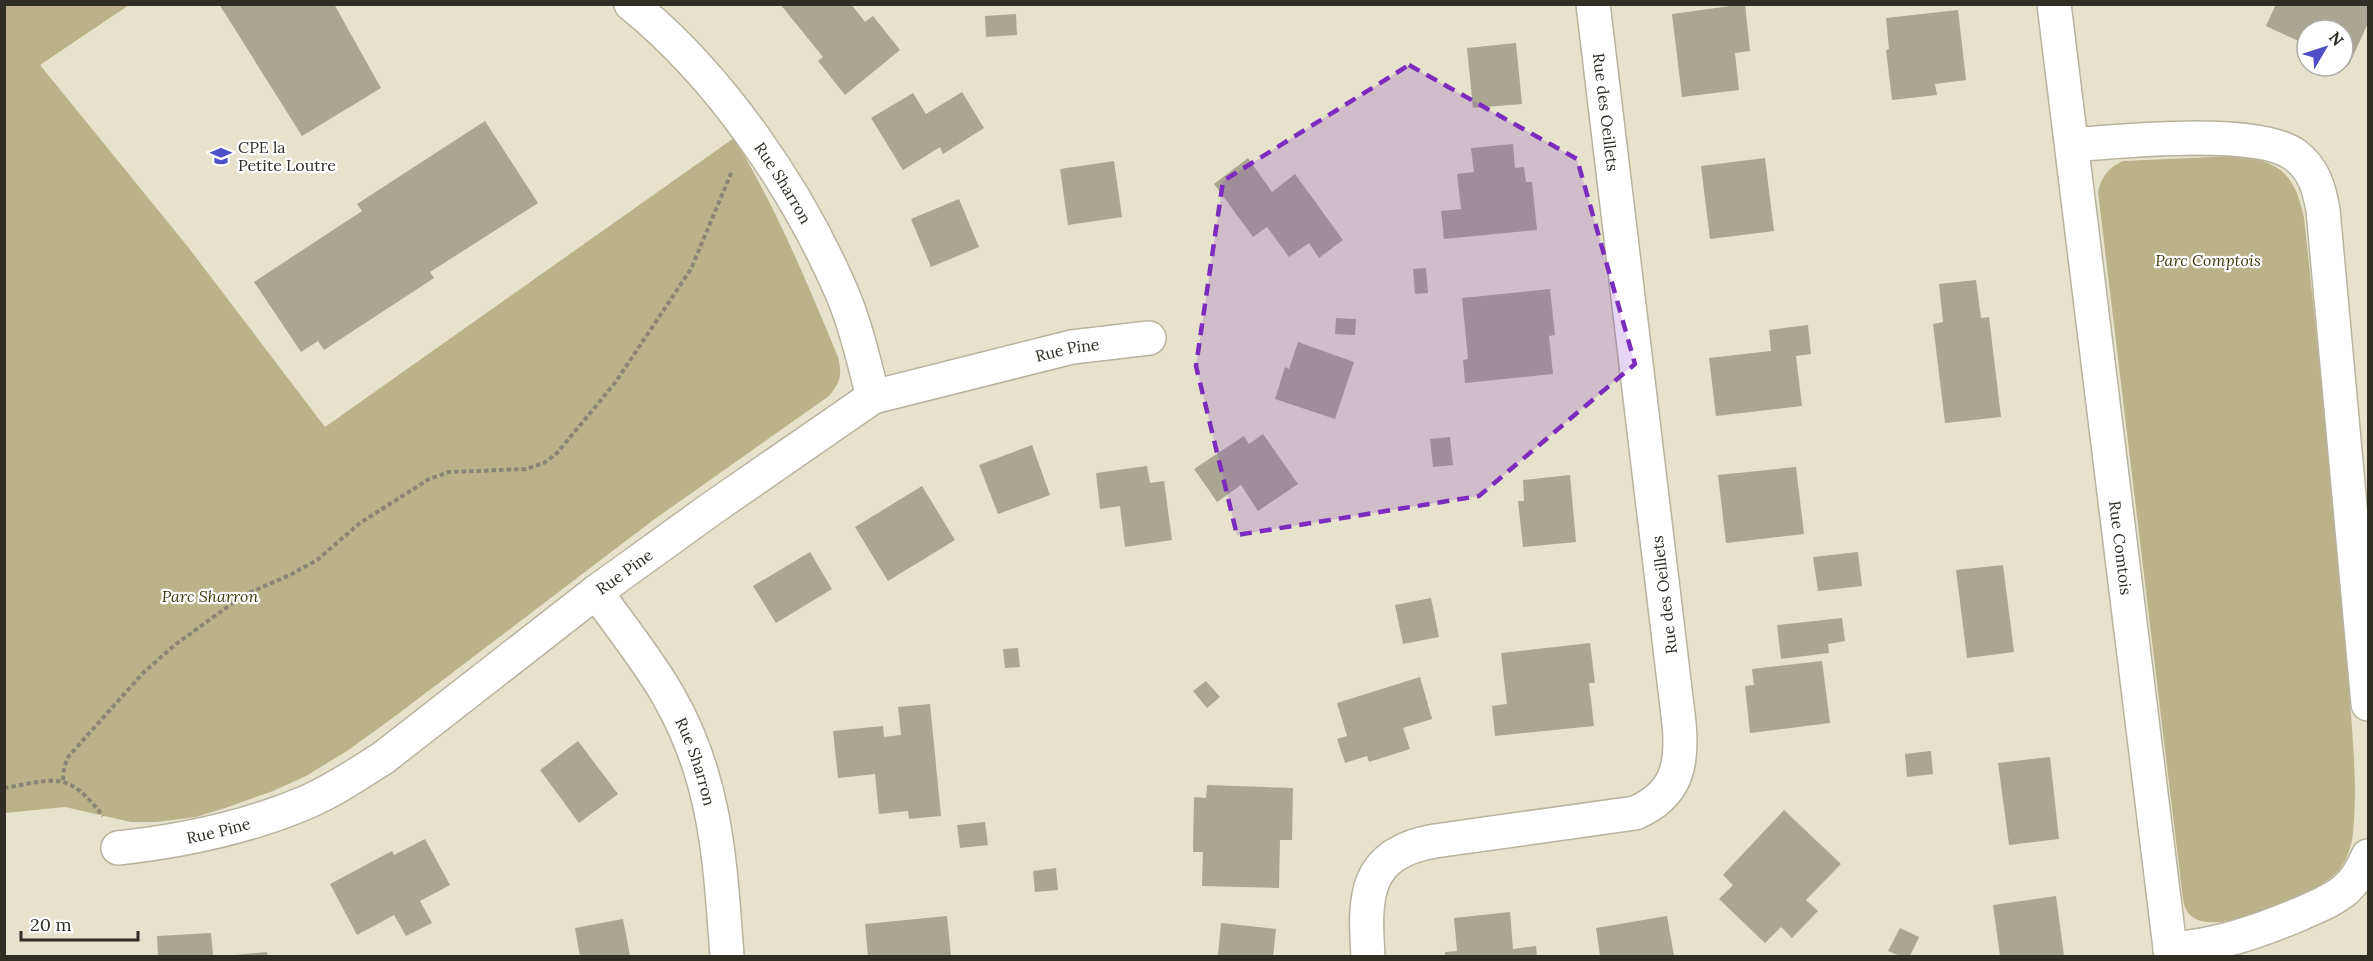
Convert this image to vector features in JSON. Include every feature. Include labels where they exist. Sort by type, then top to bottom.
[{"type":"street","name":"Rue des Oeillets","points":[[1368,957],[1366,920],[1368,895],[1385,864],[1405,849],[1435,841],[1635,813],[1655,802],[1663,794],[1671,785],[1680,764],[1679,723],[1593,4]]},
{"type":"street","name":"Rue Comtois","points":[[2054,4],[2170,953],[2233,939],[2265,928],[2334,898],[2355,880],[2368,856]]},
{"type":"street","name":"Rue Sharron","points":[[644,8],[712,85],[758,145],[802,213],[842,294],[873,398]]},
{"type":"street","points":[[2072,146],[2173,138],[2257,142],[2284,148],[2294,154],[2310,170],[2316,180],[2320,191],[2324,222],[2368,704]]},
{"type":"street","name":"Rue Pine","points":[[118,848],[171,842],[223,831],[308,802],[346,781],[383,758],[596,592],[711,509],[873,398],[1072,347],[1149,338]]},
{"type":"street","name":"Rue Sharron","points":[[596,592],[654,673],[670,699],[695,752],[712,810],[717,839],[727,957]]},
{"type":"path","points":[[63,780],[68,757],[144,672],[176,644],[244,595],[290,575],[317,560],[360,523],[429,479],[449,472],[526,469],[544,463],[557,453],[615,383],[691,269],[721,195],[736,165]]},
{"type":"path","points":[[4,788],[63,780],[89,798],[106,821],[118,848]]},
{"type":"highlighted area","points":[[1409,65],[1577,159],[1635,364],[1479,496],[1237,535],[1196,366],[1223,181]]},
{"type":"green space","name":"Parc Sharron","points":[[5,5],[129,5],[40,65],[188,247],[325,427],[734,138],[777,218],[815,301],[838,357],[840,373],[838,382],[829,396],[652,521],[398,714],[347,751],[306,776],[273,791],[196,817],[156,822],[131,822],[65,807],[5,813]]},
{"type":"green space","name":"Parc Comptois","points":[[2236,156],[2264,162],[2284,173],[2296,191],[2304,218],[2342,597],[2355,774],[2355,803],[2349,852],[2339,870],[2328,880],[2270,910],[2247,917],[2208,922],[2191,916],[2183,899],[2098,192],[2106,173],[2123,161]]},
{"type":"building","points":[[219,4],[334,4],[381,88],[302,136]]},
{"type":"building","points":[[780,4],[851,4],[865,22],[873,16],[900,50],[845,95],[818,61],[823,57]]},
{"type":"building","points":[[1745,4],[1750,51],[1735,53],[1739,90],[1682,97],[1672,14]]},
{"type":"building","points":[[2276,4],[2368,4],[2368,23],[2355,52],[2355,18],[2295,18],[2295,39],[2266,26]]},
{"type":"building","points":[[1958,10],[1966,80],[1935,84],[1937,95],[1892,100],[1886,50],[1889,49],[1886,18]]},
{"type":"building","points":[[1016,14],[1017,35],[986,37],[985,16]]},
{"type":"building","points":[[1516,43],[1522,104],[1473,108],[1467,48]]},
{"type":"building","points":[[962,92],[984,128],[943,154],[940,147],[903,170],[871,118],[913,93],[926,114]]},
{"type":"building","points":[[485,121],[538,203],[430,272],[434,278],[324,350],[318,341],[301,352],[254,282],[362,211],[357,204]]},
{"type":"building","points":[[1513,144],[1515,168],[1524,167],[1526,182],[1532,182],[1537,230],[1444,239],[1441,211],[1461,209],[1457,174],[1474,172],[1471,148]]},
{"type":"building","points":[[1248,158],[1272,192],[1295,174],[1343,240],[1319,258],[1309,243],[1289,257],[1267,227],[1253,237],[1214,184]]},
{"type":"building","points":[[1765,158],[1774,231],[1710,239],[1701,166]]},
{"type":"building","points":[[1114,161],[1122,217],[1068,225],[1060,169]]},
{"type":"building","points":[[959,199],[979,247],[931,267],[911,219]]},
{"type":"building","points":[[1426,268],[1428,293],[1415,294],[1413,269]]},
{"type":"building","points":[[1976,280],[1981,318],[1989,317],[2001,417],[1945,423],[1933,324],[1943,322],[1939,284]]},
{"type":"building","points":[[1550,289],[1555,335],[1549,336],[1553,374],[1465,383],[1463,360],[1468,359],[1462,298]]},
{"type":"building","points":[[1336,318],[1356,319],[1355,335],[1335,334]]},
{"type":"building","points":[[1808,325],[1811,354],[1796,356],[1802,406],[1716,416],[1709,358],[1771,351],[1769,330]]},
{"type":"building","points":[[1298,342],[1354,362],[1335,419],[1275,399],[1285,367],[1289,369]]},
{"type":"building","points":[[1263,434],[1298,484],[1258,511],[1241,485],[1217,502],[1194,469],[1244,436],[1249,444]]},
{"type":"building","points":[[1450,437],[1453,465],[1433,467],[1430,439]]},
{"type":"building","points":[[1032,445],[1050,495],[998,514],[979,465]]},
{"type":"building","points":[[1147,466],[1150,483],[1164,481],[1172,540],[1125,547],[1120,506],[1100,509],[1096,473]]},
{"type":"building","points":[[1796,467],[1804,534],[1726,543],[1718,475]]},
{"type":"building","points":[[1570,475],[1576,542],[1523,547],[1518,501],[1524,501],[1523,480]]},
{"type":"building","points":[[922,486],[955,540],[888,581],[855,527]]},
{"type":"building","points":[[810,552],[832,589],[776,623],[753,586]]},
{"type":"building","points":[[1858,552],[1862,586],[1818,591],[1813,557]]},
{"type":"building","points":[[2003,565],[2014,652],[1967,658],[1956,570]]},
{"type":"building","points":[[1431,598],[1439,637],[1403,644],[1395,605]]},
{"type":"building","points":[[1842,618],[1845,641],[1828,644],[1829,653],[1781,659],[1777,625]]},
{"type":"building","points":[[1590,643],[1595,683],[1589,683],[1594,726],[1495,736],[1492,706],[1507,704],[1501,653]]},
{"type":"building","points":[[1018,648],[1020,667],[1005,668],[1003,649]]},
{"type":"building","points":[[1822,661],[1830,723],[1750,733],[1745,686],[1754,685],[1752,669]]},
{"type":"building","points":[[1420,677],[1432,719],[1403,728],[1410,749],[1369,762],[1367,756],[1345,763],[1337,739],[1347,736],[1337,703]]},
{"type":"building","points":[[1206,681],[1220,697],[1207,708],[1193,691]]},
{"type":"building","points":[[930,704],[941,816],[909,819],[908,811],[879,814],[875,774],[838,778],[833,731],[883,726],[884,737],[901,735],[898,707]]},
{"type":"building","points":[[578,741],[618,794],[579,823],[540,770]]},
{"type":"building","points":[[1931,751],[1933,774],[1907,777],[1905,754]]},
{"type":"building","points":[[2050,757],[2059,839],[2009,845],[1998,763]]},
{"type":"building","points":[[1207,785],[1293,788],[1292,840],[1280,840],[1279,888],[1202,886],[1203,852],[1193,852],[1194,797],[1206,798]]},
{"type":"building","points":[[1784,810],[1841,864],[1806,900],[1818,911],[1792,938],[1781,927],[1765,943],[1719,899],[1733,885],[1723,875]]},
{"type":"building","points":[[985,822],[988,845],[960,848],[957,825]]},
{"type":"building","points":[[425,839],[450,885],[420,901],[432,923],[406,936],[394,915],[357,935],[330,884],[392,851],[394,855]]},
{"type":"building","points":[[1056,868],[1058,890],[1035,892],[1033,871]]},
{"type":"building","points":[[2056,896],[2064,956],[2000,956],[1993,905]]},
{"type":"building","points":[[1510,912],[1513,949],[1536,946],[1537,956],[1445,956],[1445,952],[1457,951],[1454,918]]},
{"type":"building","points":[[947,916],[951,956],[868,956],[865,924]]},
{"type":"building","points":[[1667,916],[1674,956],[1600,956],[1596,928]]},
{"type":"building","points":[[623,919],[630,956],[580,956],[575,928]]},
{"type":"building","points":[[1221,923],[1276,929],[1273,956],[1218,956]]},
{"type":"building","points":[[1900,928],[1919,937],[1910,956],[1900,956],[1888,951]]},
{"type":"building","points":[[211,933],[213,956],[158,956],[157,936]]},
{"type":"building","points":[[267,952],[268,956],[235,956],[235,955]]},
{"type":"place","name":"CPE la Petite Loutre","points":[[221,156]]}]
